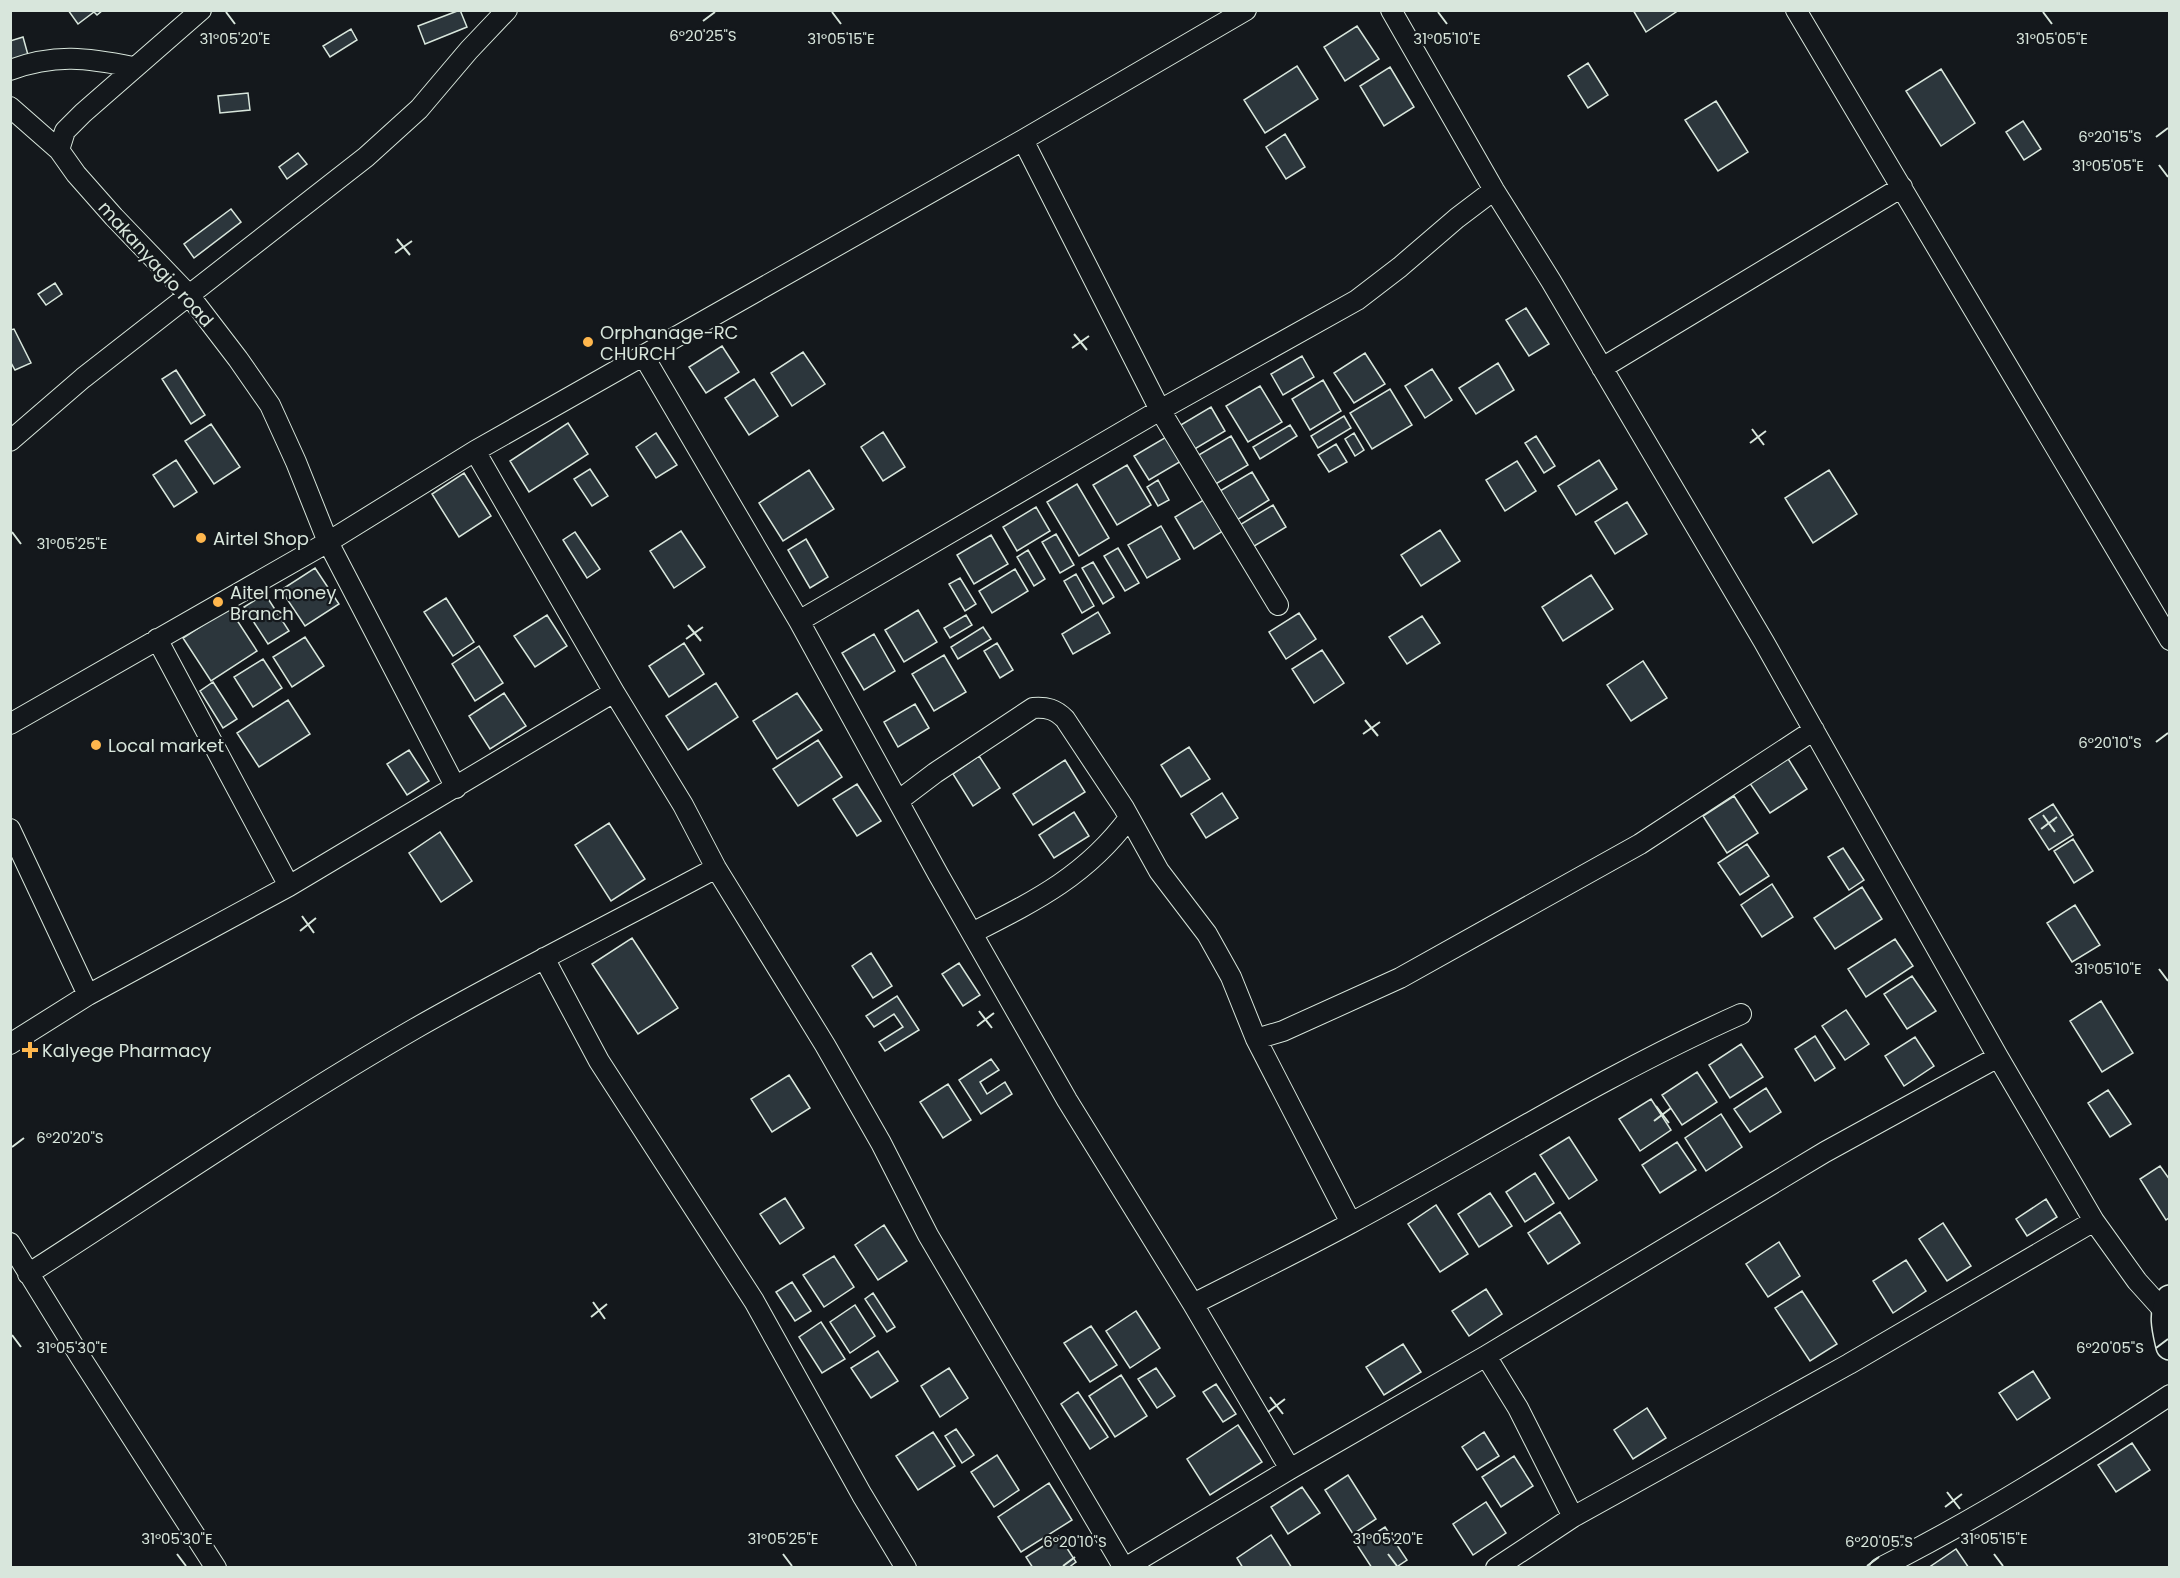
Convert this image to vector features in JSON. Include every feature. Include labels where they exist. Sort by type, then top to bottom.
[{"type":"street","points":[[59,150],[65,131],[133,67],[201,10]]},
{"type":"street","points":[[10,441],[83,378],[366,157],[419,109],[469,50],[507,10]]},
{"type":"street","points":[[10,724],[328,542],[475,451],[1023,140],[1246,10]]},
{"type":"street","points":[[1391,10],[1494,190],[1764,642],[1998,1058],[2094,1221],[2137,1281],[2167,1305],[2164,1323],[2169,1346]]},
{"type":"street","points":[[1796,10],[2169,640]]},
{"type":"street","points":[[10,70],[27,64],[66,58],[90,58],[133,67]]},
{"type":"street","name":"makanyagio road","points":[[10,106],[59,150],[76,174],[114,217],[189,295],[270,405],[328,542],[456,788]]},
{"type":"street","points":[[1023,140],[1160,410],[1278,605]]},
{"type":"street","points":[[1602,368],[1902,187]]},
{"type":"street","points":[[799,621],[1160,410],[1357,300],[1494,190]]},
{"type":"street","points":[[643,355],[799,621],[1067,1100],[1193,1304],[1290,1469]]},
{"type":"street","points":[[475,451],[614,692],[683,805],[716,868],[825,1045],[881,1143],[927,1235],[1125,1568],[1290,1469],[1486,1356],[1825,1152],[1998,1058]]},
{"type":"street","points":[[157,639],[289,886]]},
{"type":"street","points":[[10,1044],[88,995],[289,886],[614,692]]},
{"type":"street","points":[[898,801],[935,773],[1033,708],[1056,710],[1065,719],[1129,818],[1159,871],[1207,934],[1231,977],[1256,1039],[1351,1223]]},
{"type":"street","points":[[1256,1039],[1284,1031],[1400,978],[1640,844],[1814,730]]},
{"type":"street","points":[[972,933],[1036,901],[1084,868],[1112,841],[1129,818]]},
{"type":"street","points":[[10,829],[88,995]]},
{"type":"street","points":[[28,1274],[264,1121],[405,1035],[544,958],[716,868]]},
{"type":"street","points":[[544,958],[599,1061],[765,1320],[862,1495],[906,1568]]},
{"type":"street","points":[[1193,1304],[1351,1223],[1550,1111],[1692,1036],[1741,1014]]},
{"type":"street","points":[[1496,1568],[1573,1517],[1849,1364],[2094,1221]]},
{"type":"street","points":[[10,1243],[216,1568]]},
{"type":"street","points":[[1486,1356],[1518,1408],[1573,1517]]},
{"type":"street","points":[[1880,1568],[1920,1548],[2040,1479],[2169,1395]]},
{"type":"building","points":[[68,10],[103,10],[97,15],[94,12],[78,24]]},
{"type":"building","points":[[460,10],[467,27],[425,44],[418,26]]},
{"type":"building","points":[[1633,10],[1679,10],[1646,32]]},
{"type":"building","points":[[1357,26],[1379,59],[1345,81],[1324,47]]},
{"type":"building","points":[[351,29],[357,40],[330,57],[323,46]]},
{"type":"building","points":[[23,37],[28,55],[10,60],[10,41]]},
{"type":"building","points":[[1588,63],[1608,95],[1588,108],[1568,76]]},
{"type":"building","points":[[1297,66],[1318,99],[1265,133],[1244,100]]},
{"type":"building","points":[[1390,67],[1414,107],[1384,126],[1360,86]]},
{"type":"building","points":[[1941,69],[1975,123],[1941,146],[1906,91]]},
{"type":"building","points":[[248,93],[250,110],[220,113],[218,96]]},
{"type":"building","points":[[1716,101],[1748,152],[1718,171],[1685,120]]},
{"type":"building","points":[[2023,121],[2041,149],[2024,160],[2006,132]]},
{"type":"building","points":[[1285,134],[1305,167],[1286,179],[1266,147]]},
{"type":"building","points":[[298,153],[307,164],[287,179],[279,167]]},
{"type":"building","points":[[231,209],[241,222],[194,258],[184,244]]},
{"type":"building","points":[[55,283],[62,294],[46,305],[38,294]]},
{"type":"building","points":[[1526,308],[1549,344],[1529,356],[1506,320]]},
{"type":"building","points":[[14,329],[31,363],[15,370],[10,361],[10,330]]},
{"type":"building","points":[[722,346],[739,372],[706,393],[689,367]]},
{"type":"building","points":[[803,352],[825,384],[792,406],[771,373]]},
{"type":"building","points":[[1365,353],[1385,384],[1354,403],[1334,373]]},
{"type":"building","points":[[1302,356],[1314,377],[1283,395],[1271,374]]},
{"type":"building","points":[[1498,363],[1514,390],[1476,414],[1459,388]]},
{"type":"building","points":[[1432,369],[1452,400],[1425,418],[1405,386]]},
{"type":"building","points":[[176,370],[205,415],[191,424],[162,379]]},
{"type":"building","points":[[754,379],[778,416],[749,435],[725,398]]},
{"type":"building","points":[[1323,380],[1341,411],[1310,430],[1292,399]]},
{"type":"building","points":[[1260,386],[1282,422],[1248,442],[1226,406]]},
{"type":"building","points":[[1390,389],[1412,425],[1372,449],[1350,413]]},
{"type":"building","points":[[1211,407],[1225,431],[1193,450],[1179,426]]},
{"type":"building","points":[[1344,416],[1351,428],[1318,448],[1311,436]]},
{"type":"building","points":[[568,423],[588,454],[529,492],[510,461]]},
{"type":"building","points":[[211,424],[240,467],[214,484],[185,441]]},
{"type":"building","points":[[1290,425],[1297,436],[1260,459],[1253,447]]},
{"type":"building","points":[[883,432],[905,467],[883,481],[861,447]]},
{"type":"building","points":[[656,433],[677,465],[656,478],[636,447]]},
{"type":"building","points":[[1354,433],[1364,450],[1355,456],[1345,439]]},
{"type":"building","points":[[1168,436],[1183,460],[1149,480],[1134,456]]},
{"type":"building","points":[[1231,436],[1248,465],[1214,485],[1197,456]]},
{"type":"building","points":[[1536,436],[1555,466],[1544,473],[1525,443]]},
{"type":"building","points":[[1336,444],[1347,462],[1329,472],[1318,455]]},
{"type":"building","points":[[176,460],[197,492],[174,507],[153,475]]},
{"type":"building","points":[[1599,460],[1617,489],[1576,515],[1558,486]]},
{"type":"building","points":[[1517,461],[1536,491],[1505,511],[1486,480]]},
{"type":"building","points":[[1127,465],[1151,505],[1117,525],[1093,485]]},
{"type":"building","points":[[590,469],[608,496],[592,506],[574,479]]},
{"type":"building","points":[[809,470],[834,509],[783,541],[759,503]]},
{"type":"building","points":[[1829,470],[1857,514],[1813,543],[1785,498]]},
{"type":"building","points":[[1252,472],[1269,500],[1237,520],[1220,491]]},
{"type":"building","points":[[464,473],[491,516],[459,537],[432,494]]},
{"type":"building","points":[[1158,480],[1169,500],[1158,506],[1147,487]]},
{"type":"building","points":[[1077,484],[1109,538],[1079,556],[1047,502]]},
{"type":"building","points":[[1207,498],[1226,529],[1194,549],[1175,517]]},
{"type":"building","points":[[1627,502],[1647,534],[1615,554],[1595,522]]},
{"type":"building","points":[[1273,505],[1286,527],[1251,548],[1238,526]]},
{"type":"building","points":[[1036,507],[1050,531],[1017,551],[1003,527]]},
{"type":"building","points":[[1161,526],[1180,559],[1147,578],[1128,545]]},
{"type":"building","points":[[1440,530],[1460,561],[1421,586],[1401,555]]},
{"type":"building","points":[[681,531],[705,567],[674,588],[650,551]]},
{"type":"building","points":[[575,532],[600,569],[587,578],[563,540]]},
{"type":"building","points":[[1056,534],[1074,565],[1060,573],[1042,542]]},
{"type":"building","points":[[991,535],[1008,564],[974,584],[957,555]]},
{"type":"building","points":[[806,539],[828,577],[810,588],[788,550]]},
{"type":"building","points":[[1118,548],[1139,583],[1125,591],[1104,556]]},
{"type":"building","points":[[1028,550],[1045,579],[1034,586],[1017,557]]},
{"type":"building","points":[[1093,562],[1114,597],[1103,604],[1082,568]]},
{"type":"building","points":[[315,568],[339,604],[305,626],[281,590]]},
{"type":"building","points":[[1015,569],[1028,591],[992,613],[979,591]]},
{"type":"building","points":[[1076,574],[1094,606],[1082,613],[1064,581]]},
{"type":"building","points":[[1591,575],[1613,609],[1563,641],[1542,607]]},
{"type":"building","points":[[960,578],[976,604],[965,611],[949,584]]},
{"type":"building","points":[[265,594],[289,631],[268,644],[244,607]]},
{"type":"building","points":[[446,598],[474,642],[453,656],[424,612]]},
{"type":"building","points":[[229,608],[257,651],[211,681],[183,638]]},
{"type":"building","points":[[918,610],[937,642],[904,662],[885,630]]},
{"type":"building","points":[[1098,612],[1110,633],[1073,654],[1062,634]]},
{"type":"building","points":[[1299,613],[1316,639],[1286,659],[1269,632]]},
{"type":"building","points":[[547,615],[567,646],[535,667],[514,636]]},
{"type":"building","points":[[966,615],[972,625],[950,638],[944,628]]},
{"type":"building","points":[[1422,616],[1440,643],[1407,664],[1389,637]]},
{"type":"building","points":[[983,627],[991,639],[958,659],[951,647]]},
{"type":"building","points":[[874,634],[895,671],[864,690],[842,653]]},
{"type":"building","points":[[305,637],[324,666],[292,687],[273,657]]},
{"type":"building","points":[[684,643],[704,674],[669,697],[649,666]]},
{"type":"building","points":[[997,643],[1013,670],[1000,678],[984,651]]},
{"type":"building","points":[[479,646],[503,683],[475,701],[452,664]]},
{"type":"building","points":[[1322,650],[1344,683],[1314,703],[1292,669]]},
{"type":"building","points":[[944,655],[966,692],[934,711],[912,674]]},
{"type":"building","points":[[263,659],[282,688],[253,707],[234,677]]},
{"type":"building","points":[[1643,661],[1667,698],[1631,721],[1607,685]]},
{"type":"building","points":[[213,682],[237,719],[223,728],[200,691]]},
{"type":"building","points":[[716,683],[738,717],[688,750],[666,716]]},
{"type":"building","points":[[504,693],[526,726],[490,749],[469,716]]},
{"type":"building","points":[[797,693],[822,730],[777,759],[753,721]]},
{"type":"building","points":[[288,700],[310,734],[259,767],[237,733]]},
{"type":"building","points":[[915,704],[929,728],[898,747],[884,722]]},
{"type":"building","points":[[818,740],[842,777],[798,806],[773,769]]},
{"type":"building","points":[[1189,747],[1210,779],[1181,797],[1161,765]]},
{"type":"building","points":[[409,750],[429,781],[407,795],[387,764]]},
{"type":"building","points":[[979,756],[1000,788],[973,806],[953,774]]},
{"type":"building","points":[[1787,757],[1807,789],[1770,813],[1749,782]]},
{"type":"building","points":[[1065,760],[1085,792],[1033,825],[1013,794]]},
{"type":"building","points":[[857,784],[881,821],[857,836],[833,799]]},
{"type":"building","points":[[1222,793],[1238,818],[1206,838],[1191,814]]},
{"type":"building","points":[[1734,796],[1758,833],[1727,853],[1703,816]]},
{"type":"building","points":[[2053,804],[2073,835],[2049,850],[2029,819]]},
{"type":"building","points":[[1074,812],[1089,836],[1054,858],[1039,835]]},
{"type":"building","points":[[609,823],[645,879],[611,901],[575,845]]},
{"type":"building","points":[[440,832],[472,881],[441,902],[409,853]]},
{"type":"building","points":[[2073,839],[2093,871],[2074,883],[2054,851]]},
{"type":"building","points":[[1747,844],[1769,876],[1740,895],[1718,863]]},
{"type":"building","points":[[1843,848],[1864,880],[1849,890],[1828,857]]},
{"type":"building","points":[[1772,884],[1793,917],[1762,937],[1741,905]]},
{"type":"building","points":[[1862,887],[1882,919],[1835,949],[1814,918]]},
{"type":"building","points":[[2075,905],[2100,945],[2072,962],[2047,923]]},
{"type":"building","points":[[632,938],[678,1008],[638,1034],[592,964]]},
{"type":"building","points":[[1895,939],[1913,966],[1866,997],[1848,969]]},
{"type":"building","points":[[871,953],[892,986],[873,998],[852,966]]},
{"type":"building","points":[[959,963],[980,995],[963,1006],[942,974]]},
{"type":"building","points":[[1912,976],[1936,1011],[1907,1029],[1884,994]]},
{"type":"building","points":[[897,996],[919,1030],[885,1051],[879,1042],[903,1027],[894,1014],[874,1027],[866,1016]]},
{"type":"building","points":[[2101,1001],[2133,1053],[2102,1072],[2070,1021]]},
{"type":"building","points":[[1846,1010],[1869,1044],[1845,1060],[1822,1026]]},
{"type":"building","points":[[1815,1036],[1835,1068],[1815,1081],[1795,1049]]},
{"type":"building","points":[[1915,1037],[1934,1066],[1904,1086],[1885,1056]]},
{"type":"building","points":[[1741,1044],[1763,1077],[1730,1098],[1709,1065]]},
{"type":"building","points":[[991,1059],[999,1070],[980,1082],[987,1094],[1005,1082],[1012,1094],[981,1114],[959,1080]]},
{"type":"building","points":[[1697,1072],[1717,1102],[1682,1125],[1662,1095]]},
{"type":"building","points":[[789,1075],[810,1108],[772,1132],[751,1099]]},
{"type":"building","points":[[948,1084],[971,1120],[943,1138],[920,1102]]},
{"type":"building","points":[[1766,1088],[1781,1112],[1750,1132],[1734,1109]]},
{"type":"building","points":[[2108,1090],[2131,1124],[2110,1137],[2088,1103]]},
{"type":"building","points":[[1651,1099],[1671,1130],[1640,1151],[1619,1119]]},
{"type":"building","points":[[1721,1114],[1742,1147],[1706,1171],[1685,1138]]},
{"type":"building","points":[[1569,1137],[1597,1180],[1569,1199],[1540,1155]]},
{"type":"building","points":[[1677,1142],[1696,1170],[1660,1193],[1642,1165]]},
{"type":"building","points":[[2160,1166],[2170,1180],[2170,1217],[2166,1220],[2140,1179]]},
{"type":"building","points":[[1535,1173],[1554,1203],[1525,1222],[1506,1192]]},
{"type":"building","points":[[1490,1193],[1512,1226],[1479,1247],[1458,1214]]},
{"type":"building","points":[[785,1198],[804,1228],[780,1244],[760,1214]]},
{"type":"building","points":[[2046,1199],[2057,1217],[2027,1236],[2016,1219]]},
{"type":"building","points":[[1436,1205],[1468,1254],[1440,1272],[1408,1224]]},
{"type":"building","points":[[1560,1212],[1580,1243],[1548,1264],[1528,1233]]},
{"type":"building","points":[[1943,1223],[1971,1266],[1947,1281],[1919,1239]]},
{"type":"building","points":[[884,1225],[907,1261],[878,1280],[855,1245]]},
{"type":"building","points":[[1779,1242],[1800,1276],[1768,1297],[1746,1264]]},
{"type":"building","points":[[834,1256],[854,1287],[824,1307],[803,1275]]},
{"type":"building","points":[[1906,1260],[1926,1291],[1893,1313],[1873,1281]]},
{"type":"building","points":[[792,1282],[811,1311],[795,1321],[776,1292]]},
{"type":"building","points":[[1486,1289],[1502,1314],[1469,1336],[1452,1311]]},
{"type":"building","points":[[1802,1291],[1837,1344],[1810,1361],[1775,1308]]},
{"type":"building","points":[[873,1293],[895,1327],[887,1332],[865,1299]]},
{"type":"building","points":[[855,1305],[875,1336],[850,1353],[830,1322]]},
{"type":"building","points":[[1136,1311],[1160,1348],[1130,1368],[1106,1331]]},
{"type":"building","points":[[821,1322],[845,1359],[822,1373],[799,1337]]},
{"type":"building","points":[[1091,1326],[1117,1365],[1090,1382],[1064,1343]]},
{"type":"building","points":[[1403,1344],[1421,1372],[1384,1395],[1366,1367]]},
{"type":"building","points":[[878,1351],[898,1381],[871,1398],[851,1368]]},
{"type":"building","points":[[949,1368],[968,1398],[940,1417],[921,1386]]},
{"type":"building","points":[[1156,1368],[1175,1396],[1157,1408],[1138,1379]]},
{"type":"building","points":[[2033,1371],[2050,1398],[2017,1420],[1999,1393]]},
{"type":"building","points":[[1121,1375],[1147,1416],[1115,1437],[1089,1396]]},
{"type":"building","points":[[1216,1384],[1236,1414],[1223,1422],[1203,1392]]},
{"type":"building","points":[[1078,1392],[1108,1437],[1090,1449],[1061,1404]]},
{"type":"building","points":[[1647,1408],[1666,1438],[1633,1459],[1614,1430]]},
{"type":"building","points":[[1238,1425],[1262,1462],[1210,1495],[1187,1459]]},
{"type":"building","points":[[956,1429],[974,1455],[962,1463],[945,1436]]},
{"type":"building","points":[[933,1432],[955,1466],[918,1490],[896,1456]]},
{"type":"building","points":[[1484,1432],[1499,1456],[1477,1470],[1462,1447]]},
{"type":"building","points":[[2132,1443],[2150,1470],[2116,1492],[2098,1465]]},
{"type":"building","points":[[997,1455],[1019,1490],[994,1507],[971,1472]]},
{"type":"building","points":[[1514,1456],[1533,1486],[1501,1507],[1482,1477]]},
{"type":"building","points":[[1348,1475],[1376,1519],[1353,1534],[1325,1490]]},
{"type":"building","points":[[1049,1483],[1072,1520],[1021,1552],[998,1517]]},
{"type":"building","points":[[1302,1487],[1320,1513],[1288,1534],[1271,1507]]},
{"type":"building","points":[[1486,1502],[1506,1533],[1473,1555],[1453,1524]]},
{"type":"building","points":[[1385,1527],[1407,1560],[1395,1568],[1372,1568],[1357,1545]]},
{"type":"building","points":[[1271,1535],[1292,1568],[1243,1568],[1237,1558]]},
{"type":"building","points":[[1059,1536],[1076,1562],[1068,1568],[1033,1568],[1026,1557]]},
{"type":"building","points":[[1956,1549],[1969,1568],[1928,1568]]},
{"type":"place","name":"Orphanage-RC CHURCH","points":[[588,342]]},
{"type":"place","name":"Airtel Shop","points":[[201,538]]},
{"type":"place","name":"Aitel money Branch","points":[[218,602]]},
{"type":"place","name":"Local market","points":[[96,745]]},
{"type":"place","name":"Kalyege Pharmacy","points":[[30,1050]]}]
